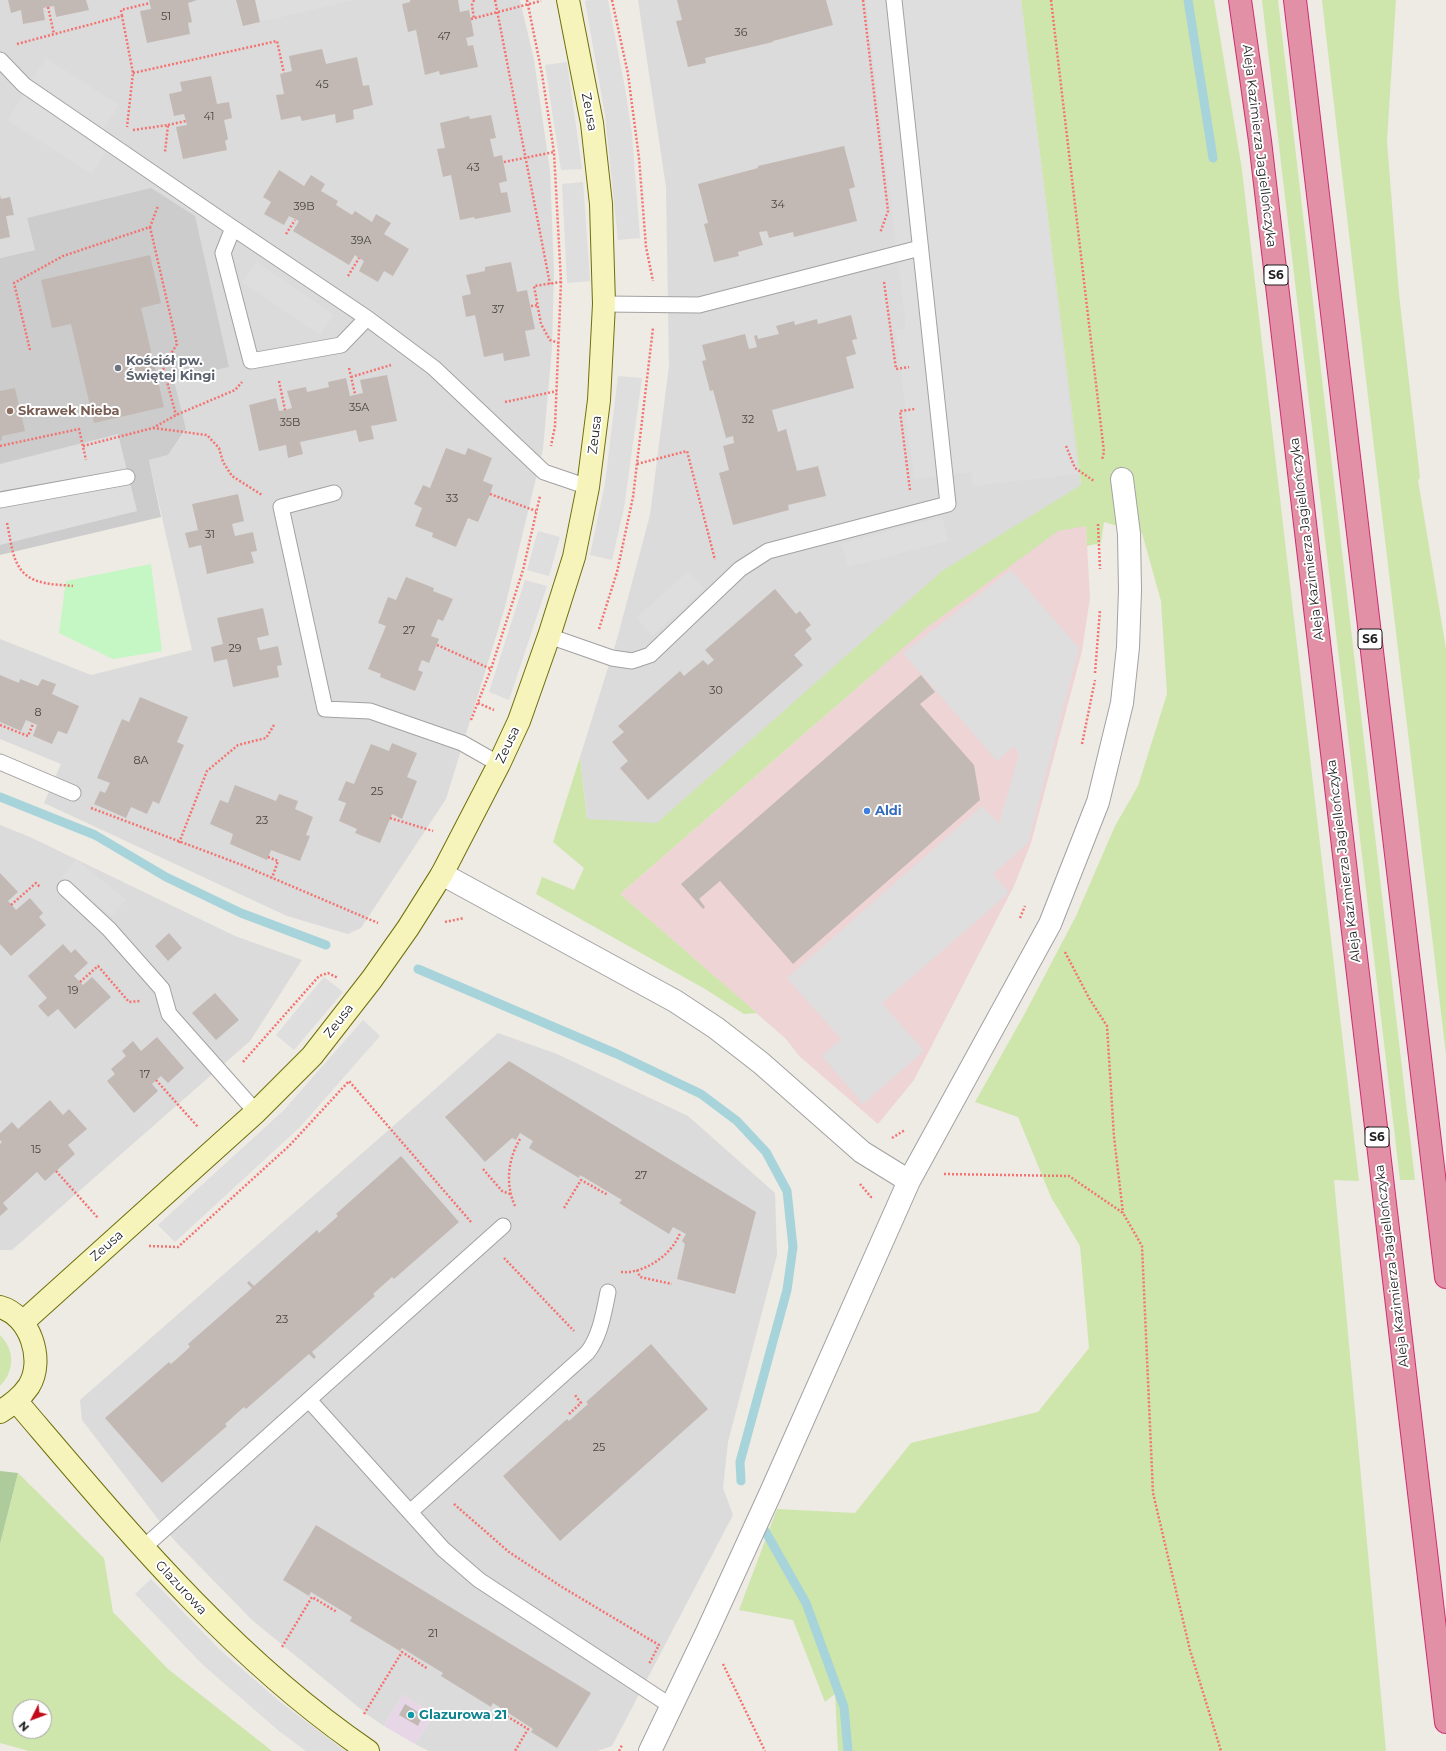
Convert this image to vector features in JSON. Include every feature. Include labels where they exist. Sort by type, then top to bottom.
[{"type":"highway","name":"Aleja Kazimierza Jagiellończyka","points":[[1240,0],[1260,141],[1446,1722]]},
{"type":"highway","name":"S6","points":[[1295,0],[1446,1277]]},
{"type":"street","name":"Zeusa","points":[[23,1322],[256,1112],[312,1056],[372,979],[408,928],[442,874],[499,764],[519,721],[549,636],[574,557],[588,487],[599,400],[604,304],[601,204],[592,123],[568,0]]},
{"type":"street","points":[[650,1751],[707,1632],[909,1181],[1050,924],[1098,802],[1122,704],[1128,648],[1130,590],[1129,534],[1122,479]]},
{"type":"street","points":[[442,874],[675,1001],[716,1028],[761,1063],[862,1152],[909,1181]]},
{"type":"street","points":[[0,1307],[5,1308],[23,1322],[33,1341],[36,1363],[30,1384],[9,1407]]},
{"type":"street","name":"Glazurowa","points":[[9,1407],[204,1613],[278,1682],[334,1728],[368,1751]]},
{"type":"lane","points":[[549,636],[612,658],[632,661],[650,655],[740,569],[768,551],[948,504],[894,0]]},
{"type":"lane","points":[[0,60],[24,85],[166,183],[368,318],[434,368],[544,472],[588,487]]},
{"type":"lane","points":[[233,228],[223,253],[251,361],[342,345],[368,318]]},
{"type":"lane","points":[[604,304],[699,305],[920,248]]},
{"type":"lane","points":[[1,500],[127,477]]},
{"type":"lane","points":[[334,493],[281,508],[325,710],[370,711],[462,743],[499,764]]},
{"type":"lane","points":[[0,762],[73,792]]},
{"type":"lane","points":[[65,888],[109,930],[162,989],[170,1014],[256,1112]]},
{"type":"lane","points":[[143,1548],[504,1226]]},
{"type":"lane","points":[[410,1512],[587,1354],[601,1325],[608,1292]]},
{"type":"lane","points":[[309,1400],[443,1549],[479,1580],[671,1706]]},
{"type":"path","points":[[474,0],[472,5],[472,19],[545,0]]},
{"type":"path","points":[[495,0],[550,284]]},
{"type":"path","points":[[527,0],[554,152],[561,282],[556,426],[550,449]]},
{"type":"path","points":[[612,0],[628,74],[639,158],[646,247],[654,289]]},
{"type":"path","points":[[863,0],[888,211],[877,240],[896,369],[911,367]]},
{"type":"path","points":[[1051,0],[1104,452],[1100,467]]},
{"type":"path","points":[[150,3],[121,10],[133,73],[126,131],[186,121]]},
{"type":"path","points":[[48,7],[54,34]]},
{"type":"path","points":[[13,44],[122,16]]},
{"type":"path","points":[[133,73],[277,41],[284,73]]},
{"type":"path","points":[[164,155],[168,125]]},
{"type":"path","points":[[504,162],[554,152]]},
{"type":"path","points":[[166,183],[150,227],[177,344],[163,368],[176,415]]},
{"type":"path","points":[[284,237],[295,220]]},
{"type":"path","points":[[30,350],[14,283],[63,256],[150,227]]},
{"type":"path","points":[[346,278],[359,258]]},
{"type":"path","points":[[560,343],[550,340],[546,336],[541,324],[534,286],[561,282]]},
{"type":"path","points":[[531,306],[538,305]]},
{"type":"path","points":[[599,629],[617,572],[633,497],[654,321]]},
{"type":"path","points":[[351,377],[388,367],[410,350]]},
{"type":"path","points":[[275,357],[285,410]]},
{"type":"path","points":[[83,446],[153,428],[176,415],[236,390],[241,385],[251,361]]},
{"type":"path","points":[[478,408],[557,391]]},
{"type":"path","points":[[911,498],[900,411],[918,408]]},
{"type":"path","points":[[153,428],[207,435],[219,448],[223,462],[232,476],[281,508]]},
{"type":"path","points":[[0,446],[79,429],[92,484]]},
{"type":"path","points":[[1066,446],[1075,468],[1096,482],[1098,475]]},
{"type":"path","points":[[637,464],[687,451],[715,561]]},
{"type":"path","points":[[490,494],[536,511]]},
{"type":"path","points":[[469,724],[491,669],[523,570],[540,494]]},
{"type":"path","points":[[1,500],[17,565],[26,576],[44,583],[73,586]]},
{"type":"path","points":[[1098,521],[1100,575]]},
{"type":"path","points":[[1081,745],[1095,680],[1100,605]]},
{"type":"path","points":[[436,645],[491,669]]},
{"type":"path","points":[[0,725],[28,736],[33,724]]},
{"type":"path","points":[[180,843],[207,771],[238,745],[266,738],[274,725]]},
{"type":"path","points":[[73,792],[91,808],[272,878],[379,924]]},
{"type":"path","points":[[390,818],[439,833]]},
{"type":"path","points":[[268,857],[278,861],[272,878]]},
{"type":"path","points":[[12,905],[36,883],[52,900],[65,888]]},
{"type":"path","points":[[1016,925],[1026,904]]},
{"type":"path","points":[[442,922],[468,918]]},
{"type":"path","points":[[1050,924],[1088,998],[1107,1026],[1114,1137],[1123,1213],[1142,1246],[1153,1493],[1190,1650],[1221,1751]]},
{"type":"path","points":[[240,1064],[318,976],[328,973],[340,979]]},
{"type":"path","points":[[156,1080],[203,1132]]},
{"type":"path","points":[[146,1246],[178,1247],[290,1145],[349,1082],[362,1096]]},
{"type":"path","points":[[887,1136],[892,1138],[906,1129]]},
{"type":"path","points":[[518,1212],[510,1194],[509,1170],[513,1150],[520,1139]]},
{"type":"path","points":[[483,1169],[502,1191],[510,1194]]},
{"type":"path","points":[[56,1171],[98,1219]]},
{"type":"path","points":[[909,1181],[944,1174],[1069,1176],[1123,1213]]},
{"type":"path","points":[[564,1208],[581,1180],[608,1195]]},
{"type":"path","points":[[614,1271],[628,1273],[646,1267],[666,1255],[678,1241],[680,1233]]},
{"type":"path","points":[[637,1270],[640,1276],[672,1284]]},
{"type":"path","points":[[569,1414],[581,1403],[571,1390]]},
{"type":"path","points":[[453,1503],[509,1552],[562,1587],[658,1645],[648,1666],[655,1669]]},
{"type":"path","points":[[280,1650],[312,1597],[337,1612]]},
{"type":"path","points":[[707,1632],[765,1751]]},
{"type":"path","points":[[363,1715],[402,1652],[428,1669]]},
{"type":"path","points":[[500,1712],[528,1729],[515,1751]]},
{"type":"shaded area","points":[[0,0],[520,0],[534,60],[550,171],[554,272],[552,348],[543,449],[505,607],[446,799],[361,928],[348,934],[287,916],[44,803],[61,764],[0,739],[0,639],[91,675],[192,650],[149,460],[168,455],[186,430],[174,380],[228,367],[27,218],[35,250],[0,258]]},
{"type":"shaded area","points":[[255,0],[354,0],[260,22]]},
{"type":"shaded area","points":[[608,0],[625,88],[632,134],[640,238],[618,240],[605,115],[585,1]]},
{"type":"shaded area","points":[[638,0],[1021,0],[1086,526],[593,871],[580,757],[617,639],[650,515],[669,366],[666,187]]},
{"type":"shaded area","points":[[866,0],[1021,0],[1078,474],[973,486],[971,472],[914,479],[896,330],[906,329]]},
{"type":"shaded area","points":[[46,58],[119,105],[95,143],[107,151],[92,174],[7,120]]},
{"type":"shaded area","points":[[567,62],[582,169],[561,170],[545,65]]},
{"type":"shaded area","points":[[583,182],[590,281],[567,283],[562,184]]},
{"type":"shaded area","points":[[151,188],[195,216],[229,367],[174,380],[186,429],[168,455],[149,460],[161,517],[0,555],[0,258],[35,250],[27,218]]},
{"type":"shaded area","points":[[257,262],[334,315],[320,335],[242,282]]},
{"type":"shaded area","points":[[618,376],[642,378],[624,508],[612,560],[590,555],[605,484]]},
{"type":"shaded area","points":[[118,434],[137,511],[0,545],[0,464]]},
{"type":"shaded area","points":[[942,517],[948,541],[848,567],[841,544]]},
{"type":"shaded area","points":[[1086,526],[1090,598],[1082,651],[1031,843],[1014,886],[914,1080],[878,1124],[799,1056],[786,1039],[620,894],[926,628],[1058,531]]},
{"type":"shaded area","points":[[538,531],[560,537],[549,576],[527,570]]},
{"type":"shaded area","points":[[1011,570],[1079,648],[1028,843],[993,874],[1009,893],[882,1003],[924,1051],[863,1104],[822,1056],[841,1039],[787,978],[982,806],[999,824],[1019,755],[1014,746],[997,761],[903,653]]},
{"type":"shaded area","points":[[688,571],[704,589],[652,636],[636,618]]},
{"type":"shaded area","points":[[525,580],[547,586],[509,700],[489,692]]},
{"type":"shaded area","points":[[0,825],[30,837],[235,936],[302,960],[250,1041],[12,1250],[0,1250]]},
{"type":"shaded area","points":[[76,859],[126,899],[112,916],[62,877]]},
{"type":"shaded area","points":[[324,977],[343,992],[294,1050],[276,1035]]},
{"type":"shaded area","points":[[363,1020],[380,1036],[300,1127],[175,1242],[158,1225],[284,1110]]},
{"type":"shaded area","points":[[498,1033],[557,1054],[688,1116],[775,1193],[777,1255],[728,1442],[723,1488],[733,1515],[612,1746],[597,1751],[429,1751],[415,1744],[434,1714],[403,1695],[384,1726],[368,1715],[252,1620],[174,1540],[82,1420],[80,1400]]},
{"type":"shaded area","points":[[151,1579],[219,1649],[279,1701],[345,1751],[306,1751],[279,1731],[203,1665],[135,1594]]},
{"type":"shaded area","points":[[403,1695],[434,1714],[415,1744],[384,1726]]},
{"type":"green space","points":[[1021,0],[1214,0],[1242,170],[1359,1181],[1334,1180],[1386,1751],[838,1751],[835,1694],[825,1702],[793,1620],[739,1610],[777,1509],[855,1513],[911,1443],[1038,1412],[1089,1348],[1080,1246],[1051,1197],[1018,1117],[975,1102],[1024,1015],[1076,916],[1115,826],[1138,786],[1167,694],[1161,601],[1142,533],[1104,522],[1101,543],[1087,546],[1086,526],[1058,531],[926,628],[620,894],[757,1013],[744,1014],[705,989],[536,894],[542,877],[574,890],[584,868],[553,842],[580,757],[587,819],[657,823],[942,571],[1081,485]]},
{"type":"green space","points":[[1262,0],[1278,0],[1415,1180],[1400,1180]]},
{"type":"green space","points":[[1322,0],[1396,0],[1387,141],[1399,294],[1420,478],[1418,480],[1446,649],[1446,1055],[1352,264]]},
{"type":"green space","points":[[151,564],[162,651],[113,659],[59,633],[66,581]]},
{"type":"green space","points":[[0,1335],[5,1341],[11,1354],[11,1367],[5,1380],[0,1386]]},
{"type":"green space","points":[[0,1471],[18,1473],[0,1544]]},
{"type":"green space","points":[[18,1473],[104,1558],[113,1612],[168,1669],[272,1751],[29,1751],[0,1743],[0,1544]]},
{"type":"building","points":[[8,0],[86,0],[89,10],[56,17],[54,6],[43,8],[45,20],[23,24],[21,10],[11,13]]},
{"type":"building","points":[[149,0],[197,0],[188,3],[192,22],[188,23],[190,34],[147,43],[140,11],[151,9]]},
{"type":"building","points":[[236,0],[255,0],[260,22],[243,26]]},
{"type":"building","points":[[410,0],[458,0],[460,12],[469,10],[474,36],[466,38],[468,46],[473,45],[478,67],[440,75],[439,71],[425,75],[416,30],[408,32],[402,4],[410,2]]},
{"type":"building","points":[[677,0],[826,0],[833,25],[773,42],[705,58],[706,63],[688,67],[676,21],[682,20]]},
{"type":"building","points":[[322,49],[326,64],[357,57],[363,86],[369,85],[373,105],[353,110],[354,119],[336,123],[335,114],[302,121],[300,116],[281,120],[276,95],[284,94],[280,74],[292,71],[289,56]]},
{"type":"building","points":[[211,76],[217,104],[229,102],[232,118],[224,120],[228,139],[225,141],[227,150],[183,159],[176,127],[187,125],[184,114],[174,116],[169,94],[182,91],[180,82]]},
{"type":"building","points":[[491,115],[496,138],[490,139],[494,157],[502,155],[507,181],[499,183],[501,193],[507,192],[511,212],[475,219],[474,217],[460,220],[451,175],[443,177],[437,149],[445,148],[440,123],[469,116],[470,119]]},
{"type":"building","points":[[844,146],[855,187],[849,189],[857,221],[794,237],[793,232],[769,238],[767,231],[759,232],[763,245],[738,252],[739,256],[714,262],[704,224],[708,223],[698,184],[758,168],[758,166]]},
{"type":"building","points":[[279,170],[304,186],[311,175],[325,184],[321,191],[338,201],[336,205],[352,215],[355,211],[372,222],[376,214],[391,223],[384,234],[409,249],[393,276],[384,271],[378,282],[359,271],[364,261],[355,255],[349,265],[293,231],[299,221],[289,216],[284,225],[264,214],[271,202],[263,197]]},
{"type":"building","points":[[0,195],[1,199],[10,197],[14,215],[6,216],[10,237],[0,239]]},
{"type":"building","name":"Kościół pw. Świętej Kingi","points":[[150,255],[161,303],[141,308],[164,407],[94,423],[71,324],[52,328],[41,280]]},
{"type":"building","points":[[511,262],[517,292],[527,290],[535,329],[525,331],[530,356],[504,361],[503,353],[484,357],[475,315],[466,317],[462,296],[471,294],[466,275],[485,271],[485,267]]},
{"type":"building","points":[[851,315],[857,339],[852,340],[856,354],[846,357],[854,388],[772,410],[778,432],[786,429],[797,471],[818,466],[826,496],[788,505],[789,510],[733,525],[719,473],[729,470],[723,446],[734,443],[733,436],[726,438],[713,390],[710,391],[702,361],[706,360],[702,345],[745,334],[749,349],[757,347],[754,336],[757,335],[758,339],[779,334],[776,326],[794,321],[795,325],[817,319],[818,324]]},
{"type":"building","points":[[387,375],[397,421],[371,426],[374,439],[359,442],[356,430],[300,442],[303,454],[288,458],[286,445],[259,451],[249,405],[276,398],[279,411],[285,410],[292,408],[287,391],[306,387],[307,392],[329,387],[328,382],[346,378],[350,396],[363,393],[360,380]]},
{"type":"building","name":"Skrawek Nieba","points":[[15,388],[25,431],[2,436],[2,440],[0,441],[0,391]]},
{"type":"building","points":[[446,448],[465,455],[468,448],[492,458],[483,481],[493,485],[490,494],[478,522],[468,518],[456,547],[432,537],[433,533],[415,526],[422,508],[414,504],[423,485],[430,488]]},
{"type":"building","points":[[238,494],[244,521],[232,524],[235,536],[253,532],[257,551],[251,552],[254,563],[207,574],[201,545],[189,548],[185,533],[198,530],[192,504]]},
{"type":"building","points":[[406,577],[434,588],[433,591],[453,599],[443,621],[438,619],[431,636],[439,639],[429,663],[422,660],[418,670],[423,672],[415,691],[380,677],[381,674],[368,669],[386,626],[378,623],[388,597],[396,600]]},
{"type":"building","points":[[775,589],[796,614],[800,611],[811,625],[805,630],[812,639],[794,655],[803,665],[648,800],[620,768],[628,761],[612,742],[624,732],[618,726],[680,671],[684,676],[703,660],[708,665],[714,660],[705,650]]},
{"type":"building","points":[[263,608],[269,635],[257,638],[260,650],[278,646],[282,665],[277,666],[279,677],[233,687],[227,659],[214,662],[211,647],[223,644],[217,618]]},
{"type":"building","points":[[0,675],[19,683],[20,679],[38,686],[42,679],[56,684],[52,694],[79,706],[67,734],[58,731],[52,744],[33,736],[37,725],[26,720],[21,731],[0,722]]},
{"type":"building","name":"Aldi","points":[[921,675],[935,692],[920,704],[974,765],[980,800],[793,964],[720,881],[699,899],[705,907],[703,909],[681,884]]},
{"type":"building","points":[[140,697],[188,717],[177,742],[184,745],[159,804],[153,801],[147,814],[131,807],[126,818],[94,804],[100,791],[105,793],[110,783],[97,778],[122,719],[129,722]]},
{"type":"building","points":[[392,743],[417,753],[407,777],[417,781],[402,819],[392,814],[380,843],[355,833],[357,829],[339,821],[346,803],[338,800],[346,781],[354,784],[371,744],[389,751]]},
{"type":"building","points":[[235,785],[276,801],[279,794],[298,801],[295,809],[313,817],[306,835],[310,836],[300,861],[271,850],[267,860],[230,844],[233,834],[210,824],[220,800],[228,803]]},
{"type":"building","points":[[0,873],[18,892],[8,901],[16,910],[30,898],[43,913],[39,917],[46,925],[11,956],[0,944]]},
{"type":"building","points":[[169,933],[182,948],[168,961],[155,946]]},
{"type":"building","points":[[63,944],[71,953],[75,949],[88,963],[74,976],[83,985],[92,977],[111,997],[75,1029],[58,1009],[48,1017],[38,1006],[47,998],[28,976]]},
{"type":"building","points":[[215,993],[239,1020],[216,1040],[192,1013]]},
{"type":"building","points":[[157,1037],[184,1068],[168,1083],[161,1076],[156,1080],[152,1084],[158,1091],[134,1113],[107,1081],[115,1074],[111,1069],[126,1056],[122,1051],[133,1041],[141,1051]]},
{"type":"building","points":[[509,1061],[756,1212],[735,1294],[677,1279],[685,1244],[682,1241],[686,1234],[673,1227],[669,1234],[619,1203],[622,1200],[580,1175],[579,1178],[529,1148],[533,1141],[520,1133],[516,1140],[512,1138],[485,1162],[445,1117]]},
{"type":"building","points":[[50,1100],[63,1115],[69,1109],[87,1129],[68,1145],[75,1154],[45,1181],[37,1172],[3,1203],[8,1209],[0,1216],[0,1144],[2,1142],[0,1140],[0,1133],[12,1122],[18,1129]]},
{"type":"building","points":[[401,1156],[459,1222],[394,1279],[392,1277],[373,1294],[375,1296],[312,1352],[316,1357],[314,1359],[309,1354],[246,1409],[244,1407],[225,1424],[227,1426],[162,1483],[105,1418],[169,1362],[171,1364],[190,1347],[188,1344],[252,1288],[247,1283],[249,1281],[254,1286],[317,1230],[319,1233],[338,1216],[336,1214]]},
{"type":"building","points":[[651,1344],[708,1409],[560,1541],[503,1476],[567,1419],[569,1421],[588,1404],[586,1402]]},
{"type":"building","points":[[316,1525],[591,1693],[557,1748],[531,1732],[533,1729],[493,1703],[491,1707],[441,1676],[443,1673],[402,1648],[400,1651],[350,1621],[352,1617],[311,1592],[309,1596],[283,1580]]},
{"type":"building","name":"Glazurowa 21","points":[[405,1704],[423,1715],[418,1726],[399,1715]]},
{"type":"waterway","points":[[1188,0],[1213,158]]},
{"type":"waterway","points":[[0,797],[95,835],[166,877],[241,913],[326,945]]},
{"type":"waterway","points":[[418,969],[617,1054],[701,1094],[737,1121],[766,1152],[787,1191],[793,1247],[787,1290],[740,1462],[741,1481]]},
{"type":"waterway","points":[[764,1529],[806,1603],[844,1707],[848,1751]]},
{"type":"place","name":"Kościół pw. Świętej Kingi","points":[[118,368]]},
{"type":"place","name":"Skrawek Nieba","points":[[10,411]]},
{"type":"place","name":"Aldi","points":[[867,811]]},
{"type":"place","name":"Glazurowa 21","points":[[411,1715]]}]
